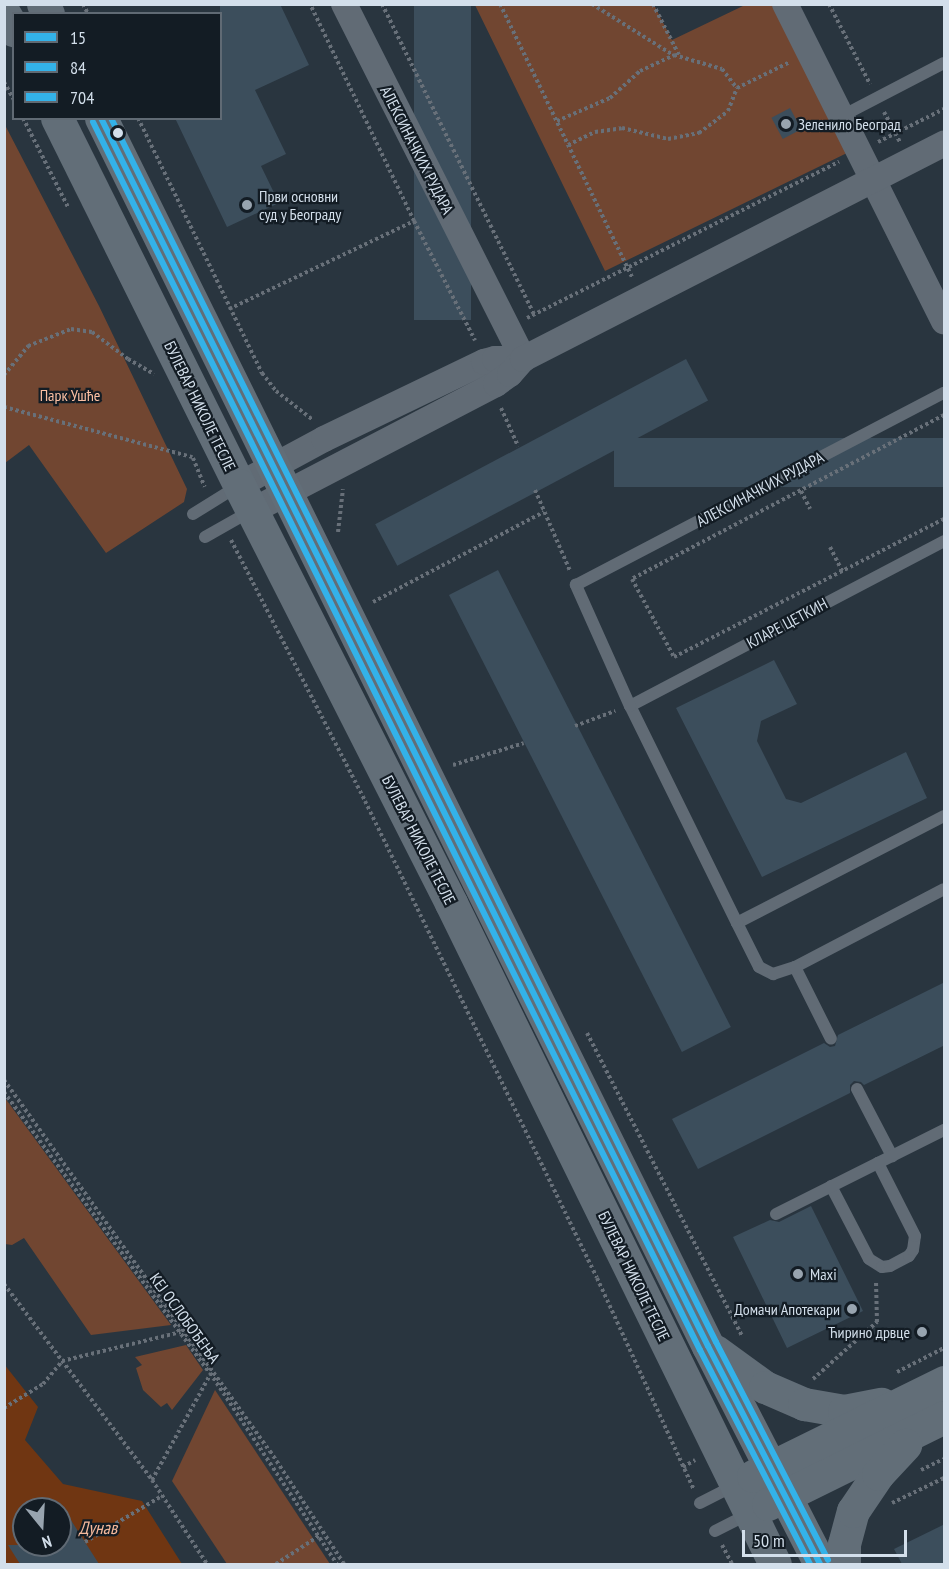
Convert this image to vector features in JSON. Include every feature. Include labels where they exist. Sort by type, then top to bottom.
[{"type":"main road","points":[[4,13],[12,27]]},
{"type":"main road","name":"БУЛЕВАР НИКОЛЕ ТЕСЛЕ","points":[[58,120],[238,507],[451,903],[775,1564]]},
{"type":"main road","points":[[102,120],[708,1346],[820,1564]]},
{"type":"main road","points":[[708,1346],[765,1387],[804,1404],[844,1411],[909,1399]]},
{"type":"main road","points":[[778,1482],[909,1399],[945,1382]]},
{"type":"main road","points":[[743,1499],[778,1482],[933,1423]]},
{"type":"main road","points":[[844,1564],[844,1544],[853,1510],[878,1474],[933,1423]]},
{"type":"street","name":"АЛЕКСИНАЧКИХ РУДАРА","points":[[344,4],[523,359]]},
{"type":"street","points":[[785,4],[945,321]]},
{"type":"street","points":[[238,507],[280,479],[337,464],[496,384],[510,374],[523,359],[945,144]]},
{"type":"street","points":[[280,479],[320,424],[484,362],[495,359],[523,359]]},
{"type":"lane","points":[[842,117],[945,63]]},
{"type":"lane","name":"АЛЕКСИНАЧКИХ РУДАРА","points":[[576,585],[945,393]]},
{"type":"lane","points":[[193,514],[211,502],[238,507]]},
{"type":"lane","points":[[206,537],[238,507]]},
{"type":"lane","name":"КЛАРЕ ЦЕТКИН","points":[[630,706],[945,541]]},
{"type":"lane","points":[[576,585],[630,706],[759,967],[766,973],[780,973],[795,967],[945,889]]},
{"type":"lane","points":[[737,923],[945,816]]},
{"type":"lane","points":[[795,967],[831,1039]]},
{"type":"lane","points":[[857,1089],[892,1156]]},
{"type":"lane","points":[[776,1214],[945,1130]]},
{"type":"lane","points":[[831,1186],[869,1259],[875,1264],[890,1266],[909,1256],[915,1243],[915,1236],[878,1163]]},
{"type":"lane","points":[[700,1503],[743,1499]]},
{"type":"lane","points":[[715,1530],[743,1499]]},
{"type":"path","points":[[310,4],[414,221],[476,342]]},
{"type":"path","points":[[382,4],[534,314]]},
{"type":"path","points":[[500,4],[642,298]]},
{"type":"path","points":[[592,4],[676,56],[722,69],[737,88]]},
{"type":"path","points":[[653,4],[676,56]]},
{"type":"path","points":[[557,121],[610,98],[640,71],[676,56]]},
{"type":"path","points":[[568,145],[595,132],[622,128],[668,139],[699,133],[728,111],[737,88],[794,60]]},
{"type":"path","points":[[4,77],[12,91]]},
{"type":"path","points":[[4,82],[12,96]]},
{"type":"path","points":[[466,347],[945,109]]},
{"type":"path","points":[[139,120],[262,373],[276,391],[320,424]]},
{"type":"path","points":[[229,309],[414,221]]},
{"type":"path","points":[[4,375],[28,346],[71,329],[92,332],[128,359],[157,376]]},
{"type":"path","points":[[497,400],[518,446]]},
{"type":"path","points":[[4,407],[192,457],[211,502]]},
{"type":"path","points":[[945,416],[632,579],[674,657],[945,519]]},
{"type":"path","points":[[337,464],[343,483],[337,530],[342,540]]},
{"type":"path","points":[[535,490],[576,585]]},
{"type":"path","points":[[801,491],[810,510]]},
{"type":"path","points":[[238,507],[381,833],[597,1278],[700,1503]]},
{"type":"path","points":[[373,602],[544,512]]},
{"type":"path","points":[[830,547],[843,571]]},
{"type":"path","points":[[368,592],[378,613]]},
{"type":"path","points":[[575,726],[630,706]]},
{"type":"path","points":[[453,765],[524,743]]},
{"type":"path","points":[[448,755],[459,776]]},
{"type":"path","points":[[585,1029],[745,1341]]},
{"type":"path","points":[[4,1080],[211,1372],[270,1451],[344,1564]]},
{"type":"path","name":"КЕЈ ОСЛОБОЂЕЊА","points":[[4,1092],[182,1331]]},
{"type":"path","points":[[809,1382],[877,1322],[875,1264]]},
{"type":"path","points":[[4,1284],[152,1480],[207,1564]]},
{"type":"path","points":[[4,1408],[43,1384],[62,1361],[182,1331]]},
{"type":"path","points":[[152,1480],[211,1372]]},
{"type":"path","name":"КЕЈ ОСЛОБОЂЕЊА","points":[[211,1372],[337,1564]]},
{"type":"path","points":[[886,1506],[945,1478]]},
{"type":"path","points":[[85,1542],[162,1496]]},
{"type":"path","points":[[276,1564],[319,1536]]},
{"type":"green space","points":[[475,5],[654,5],[672,40],[745,5],[774,5],[847,153],[605,271]]},
{"type":"green space","name":"Парк Ушће","points":[[5,125],[99,306],[187,489],[184,502],[106,553],[29,445],[5,463]]},
{"type":"green space","points":[[4,1098],[171,1325],[91,1335],[24,1238],[12,1245],[5,1244]]},
{"type":"green space","points":[[186,1345],[203,1370],[172,1410],[167,1403],[161,1407],[143,1390],[136,1368],[142,1365],[135,1357]]},
{"type":"green space","points":[[215,1390],[330,1564],[227,1564],[172,1481]]},
{"type":"water","name":"Дунав","points":[[4,1364],[38,1407],[25,1440],[63,1484],[142,1501],[182,1564],[5,1564]]},
{"type":"building","points":[[220,4],[280,4],[309,65],[255,90],[286,154],[261,166],[279,203],[227,227],[176,120],[222,120],[222,12],[220,12]]},
{"type":"building","points":[[414,4],[471,4],[471,320],[414,320]]},
{"type":"building","name":"Зеленило Београд","points":[[790,108],[801,129],[783,139],[771,118]]},
{"type":"building","points":[[686,359],[708,400],[397,566],[375,524]]},
{"type":"building","points":[[614,438],[944,438],[944,487],[614,487]]},
{"type":"building","points":[[498,570],[731,1027],[682,1052],[449,595]]},
{"type":"building","points":[[774,660],[797,704],[761,721],[757,741],[786,799],[801,803],[906,752],[927,798],[762,877],[676,708]]},
{"type":"building","points":[[945,982],[945,1045],[864,1085],[854,1081],[850,1085],[850,1093],[698,1169],[672,1119],[824,1043],[830,1047],[835,1046],[838,1035]]},
{"type":"building","name":"Maxi","points":[[811,1206],[863,1311],[787,1348],[733,1237],[770,1220],[779,1222]]},
{"type":"building","points":[[72,1522],[99,1564],[20,1564],[16,1557],[72,1557]]},
{"type":"building","points":[[945,1524],[945,1564],[902,1564],[894,1549]]},
{"type":"transit line","name":"15","points":[[102,120],[708,1346],[820,1564]]},
{"type":"transit line","name":"704","points":[[112,120],[716,1342],[828,1560]]},
{"type":"transit line","name":"84","points":[[93,122],[700,1350],[810,1564]]},
{"type":"place","name":"Зеленило Београд","points":[[786,124]]},
{"type":"place","name":"Први основни суд у Београду","points":[[247,205]]},
{"type":"place","name":"Maxi","points":[[798,1274]]},
{"type":"place","name":"Домачи Апотекари","points":[[852,1309]]},
{"type":"place","name":"Ћирино дрвце","points":[[922,1332]]}]
